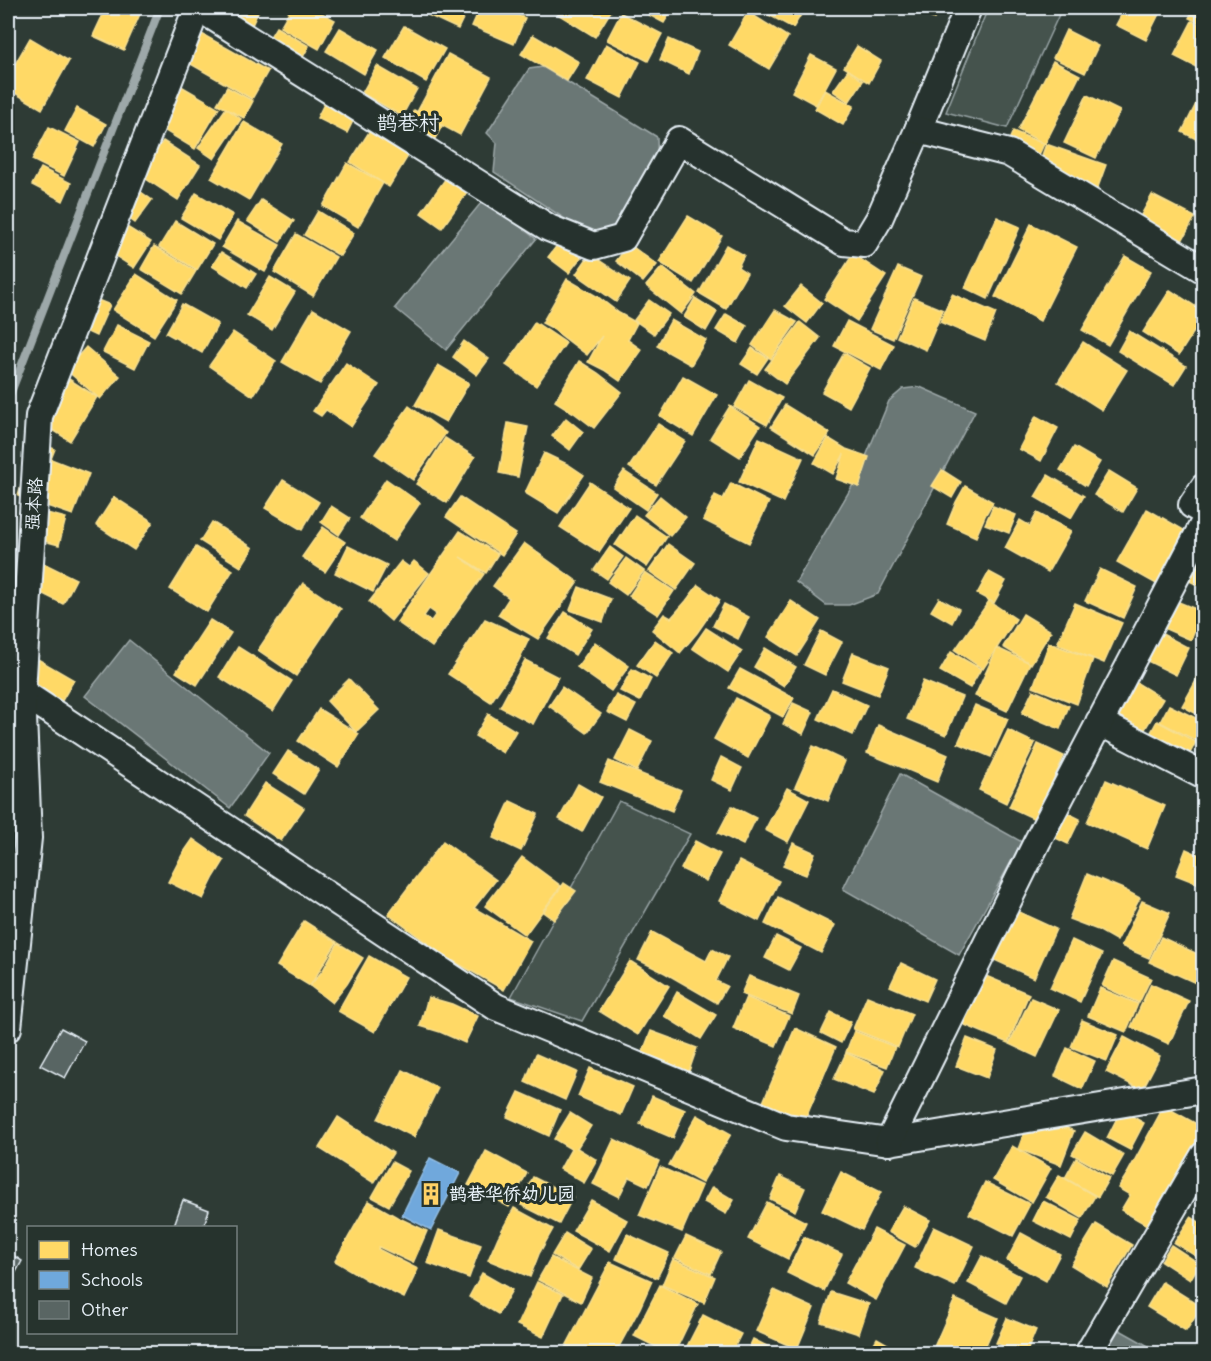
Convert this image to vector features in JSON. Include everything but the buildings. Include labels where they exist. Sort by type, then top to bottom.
[{"type":"street","points":[[198,8],[549,228],[594,246],[623,238],[679,140],[844,243],[864,244],[879,219],[968,8]]},
{"type":"street","name":"强本路","points":[[8,1028],[28,838],[15,685],[39,416],[198,8]]},
{"type":"street","points":[[918,130],[1009,153],[1203,270]]},
{"type":"street","points":[[1203,488],[1192,506],[1203,512]]},
{"type":"street","points":[[889,1142],[1037,842],[1203,523]]},
{"type":"street","points":[[15,685],[496,1006],[786,1127],[889,1142],[1203,1090]]},
{"type":"street","points":[[1100,722],[1203,776]]},
{"type":"street","points":[[1088,1353],[1203,1155]]},
{"type":"shaded area","points":[[988,8],[1062,8],[1007,128],[946,112]]},
{"type":"shaded area","points":[[543,67],[657,137],[658,173],[612,236],[577,227],[494,172],[497,143],[487,133],[529,69]]},
{"type":"shaded area","points":[[485,198],[536,239],[446,350],[395,308]]},
{"type":"shaded area","points":[[920,387],[975,411],[878,594],[849,605],[826,605],[796,582],[857,478],[889,401],[903,389]]},
{"type":"shaded area","points":[[129,640],[269,753],[230,808],[85,696]]},
{"type":"shaded area","points":[[900,774],[1022,842],[959,955],[843,889]]},
{"type":"shaded area","points":[[619,801],[690,834],[582,1021],[511,997]]},
{"type":"shaded area","points":[[1118,1329],[1161,1353],[1103,1353]]},
{"type":"waterway","points":[[8,400],[160,8]]},
{"type":"place","name":"鹊巷华侨幼儿园","points":[[431,1194]]},
{"type":"district","name":"鹊巷村","points":[[408,123]]}]
